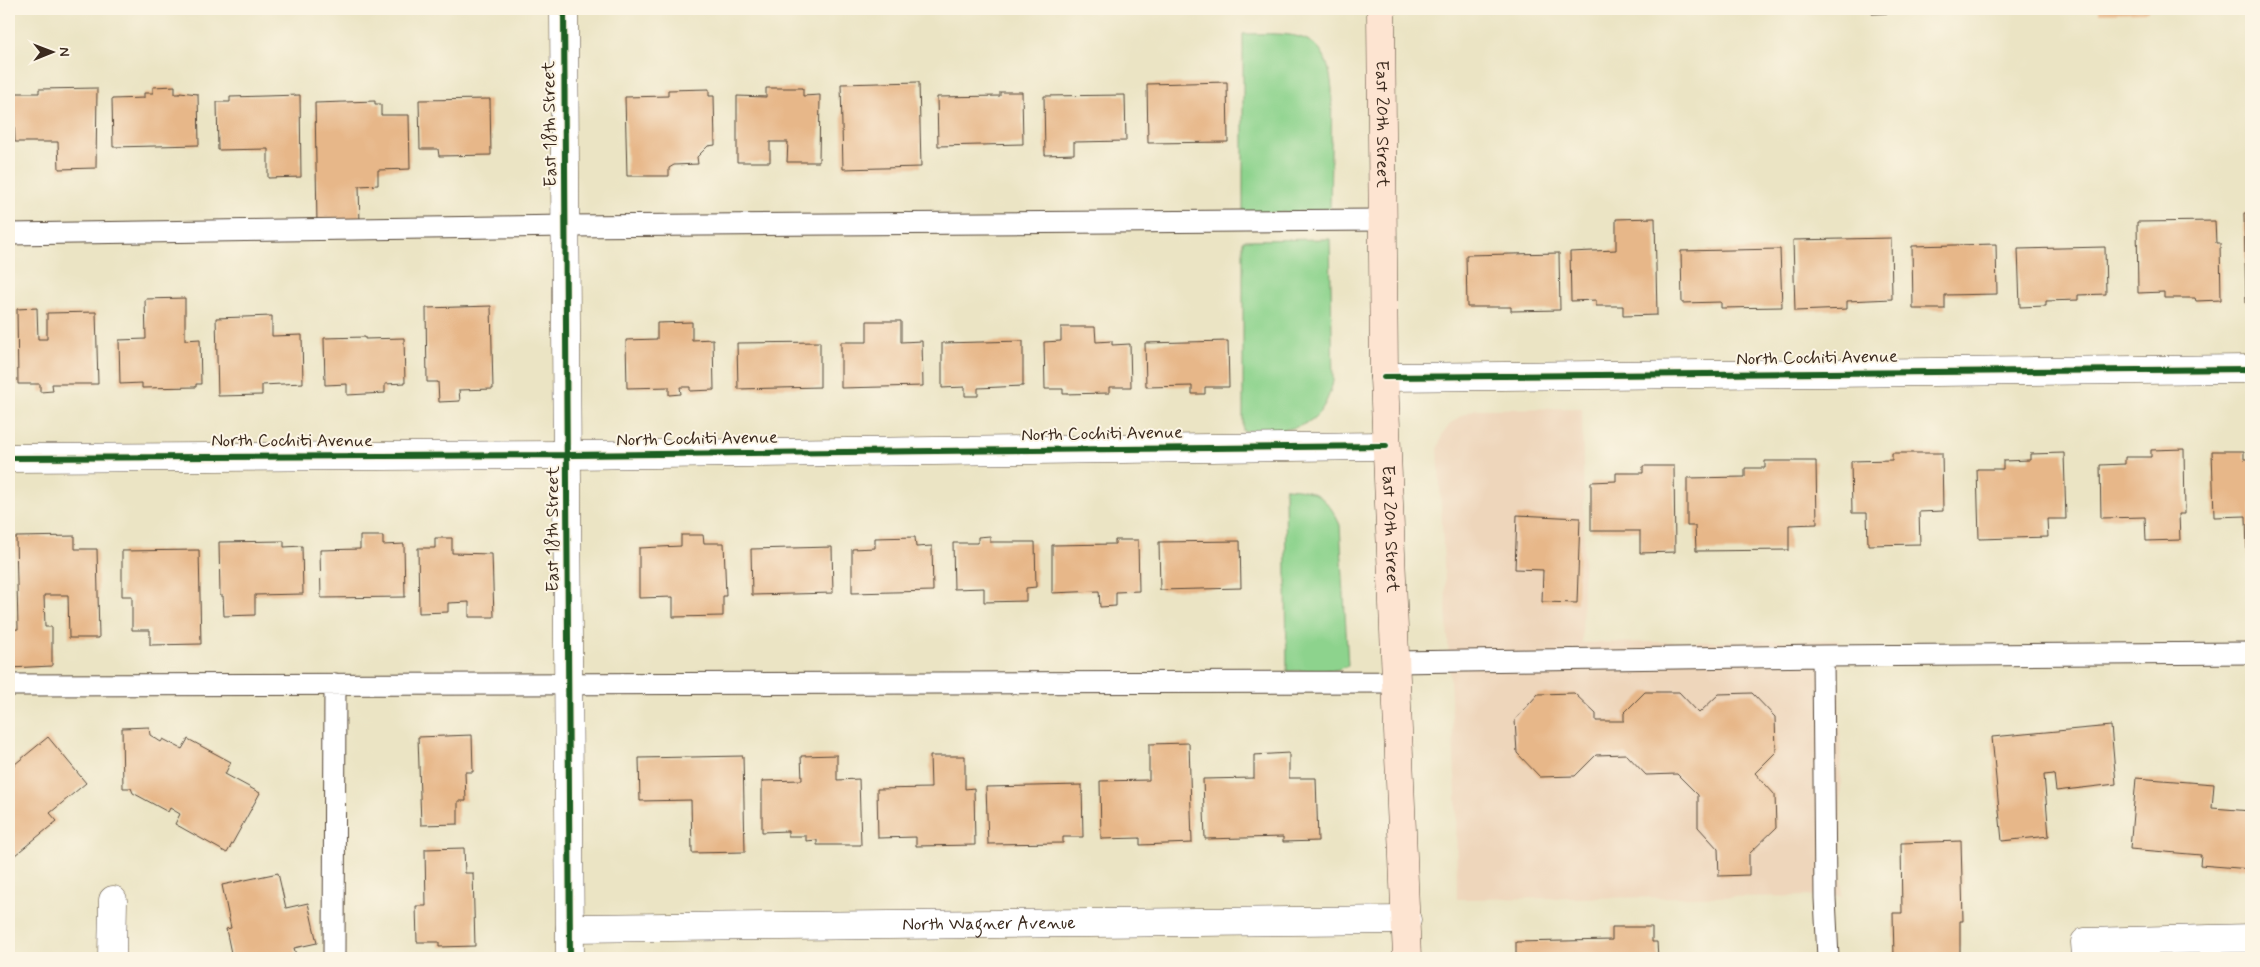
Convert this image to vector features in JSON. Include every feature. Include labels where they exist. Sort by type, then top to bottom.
[{"type":"main road","name":"East 20th Street","points":[[1382,9],[1384,376],[1408,958]]},
{"type":"street","name":"East 18th Street","points":[[564,9],[570,958]]},
{"type":"street","name":"North Cochiti Avenue","points":[[1384,376],[2251,369]]},
{"type":"street","name":"North Cochiti Avenue","points":[[9,458],[568,455],[1386,446]]},
{"type":"street","points":[[112,958],[113,900]]},
{"type":"street","name":"North Wagner Avenue","points":[[570,928],[1407,920]]},
{"type":"street","points":[[2086,958],[2085,942],[2251,938]]},
{"type":"lane","points":[[9,234],[566,226],[1382,220]]},
{"type":"lane","points":[[9,685],[569,683],[1396,672],[1823,656],[2251,653]]},
{"type":"lane","points":[[1823,656],[1825,898],[1828,958]]},
{"type":"lane","points":[[334,958],[335,684]]},
{"type":"shaded area","points":[[1582,408],[1584,515],[1582,643],[1839,640],[1842,896],[1457,899],[1456,796],[1438,448],[1442,435],[1451,423],[1462,415],[1476,409]]},
{"type":"green space","points":[[1243,34],[1292,35],[1315,45],[1323,55],[1329,70],[1332,90],[1330,211],[1243,213]]},
{"type":"green space","points":[[1330,239],[1333,381],[1328,398],[1320,411],[1301,426],[1289,429],[1243,431],[1243,240]]},
{"type":"green space","points":[[1285,488],[1305,490],[1320,497],[1331,508],[1340,525],[1348,666],[1336,670],[1287,671]]},
{"type":"building","points":[[1871,9],[1922,9],[1922,12],[1872,14]]},
{"type":"building","points":[[2099,9],[2148,9],[2148,12],[2099,13]]},
{"type":"building","points":[[919,82],[921,167],[843,169],[841,84]]},
{"type":"building","points":[[1227,82],[1228,142],[1148,143],[1147,84]]},
{"type":"building","points":[[175,86],[175,94],[180,94],[180,92],[198,94],[199,145],[113,147],[112,99],[144,98],[144,93],[153,93],[153,87]]},
{"type":"building","points":[[97,88],[96,168],[59,169],[58,142],[15,142],[13,93],[39,93],[39,89]]},
{"type":"building","points":[[766,88],[803,88],[803,96],[820,95],[819,162],[787,162],[788,142],[770,142],[770,162],[737,162],[737,96],[766,97]]},
{"type":"building","points":[[709,89],[709,96],[714,96],[715,145],[708,146],[697,157],[698,164],[674,165],[669,168],[669,176],[627,176],[625,97],[668,96],[668,90]]},
{"type":"building","points":[[1000,92],[1022,92],[1023,144],[938,146],[937,97],[1000,96]]},
{"type":"building","points":[[300,95],[301,177],[268,178],[268,149],[218,150],[217,102],[230,102],[230,97]]},
{"type":"building","points":[[1125,95],[1126,141],[1074,142],[1074,154],[1045,155],[1044,96]]},
{"type":"building","points":[[490,99],[491,155],[439,156],[438,149],[420,149],[419,100]]},
{"type":"building","points":[[375,101],[375,104],[381,104],[381,115],[409,115],[410,169],[378,170],[378,185],[359,186],[360,223],[317,225],[315,103]]},
{"type":"building","points":[[2244,213],[2251,213],[2251,304],[2246,304]]},
{"type":"building","points":[[1655,218],[1657,315],[1623,316],[1623,306],[1596,306],[1596,300],[1571,301],[1570,252],[1616,250],[1616,219]]},
{"type":"building","points":[[2215,221],[2216,243],[2220,243],[2221,300],[2196,301],[2195,298],[2164,298],[2164,292],[2138,293],[2137,222]]},
{"type":"building","points":[[1891,238],[1892,299],[1847,301],[1847,309],[1795,311],[1793,240]]},
{"type":"building","points":[[1996,244],[1997,294],[1945,295],[1945,309],[1913,309],[1912,246]]},
{"type":"building","points":[[2105,247],[2106,294],[2078,295],[2078,300],[2046,301],[2046,306],[2020,307],[2018,249]]},
{"type":"building","points":[[1780,249],[1782,307],[1721,308],[1721,302],[1682,303],[1681,251]]},
{"type":"building","points":[[1559,253],[1560,310],[1511,311],[1511,307],[1467,307],[1466,255]]},
{"type":"building","points":[[185,298],[185,340],[200,339],[201,384],[196,384],[196,387],[142,388],[142,383],[120,384],[119,340],[146,339],[145,299]]},
{"type":"building","points":[[491,306],[493,389],[459,390],[460,401],[439,402],[438,382],[427,382],[426,308]]},
{"type":"building","points":[[37,308],[38,339],[47,339],[47,313],[96,312],[98,384],[52,384],[53,391],[40,392],[40,384],[18,384],[17,309]]},
{"type":"building","points":[[272,316],[272,336],[302,335],[303,383],[262,385],[262,395],[218,396],[216,318]]},
{"type":"building","points":[[867,321],[901,321],[901,342],[922,341],[923,386],[841,388],[841,342],[867,342]]},
{"type":"building","points":[[692,322],[692,340],[713,339],[714,390],[690,391],[690,387],[680,387],[681,394],[669,395],[669,387],[627,388],[626,340],[657,339],[657,323]]},
{"type":"building","points":[[1061,327],[1095,327],[1096,342],[1112,341],[1112,345],[1130,344],[1131,387],[1109,387],[1109,393],[1063,394],[1063,389],[1045,389],[1044,342],[1061,341]]},
{"type":"building","points":[[365,337],[365,339],[404,338],[405,383],[385,384],[385,393],[347,395],[347,384],[325,385],[324,338]]},
{"type":"building","points":[[1023,341],[1023,386],[978,388],[978,396],[965,396],[965,387],[942,388],[942,343]]},
{"type":"building","points":[[1228,341],[1229,387],[1205,387],[1205,394],[1192,394],[1192,386],[1146,387],[1145,343]]},
{"type":"building","points":[[820,342],[820,387],[738,389],[737,343]]},
{"type":"building","points":[[2184,449],[2185,514],[2179,514],[2180,540],[2146,541],[2145,517],[2101,518],[2100,465],[2125,464],[2125,457],[2151,457],[2151,450]]},
{"type":"building","points":[[2212,451],[2244,451],[2244,459],[2251,459],[2251,555],[2247,555],[2246,516],[2214,517]]},
{"type":"building","points":[[1892,453],[1942,453],[1943,511],[1919,512],[1920,544],[1868,545],[1867,513],[1852,513],[1851,461],[1892,460]]},
{"type":"building","points":[[2064,453],[2066,519],[2047,519],[2048,537],[1979,539],[1977,469],[2003,469],[2003,461],[2030,460],[2030,454]]},
{"type":"building","points":[[1765,461],[1816,461],[1817,524],[1789,525],[1789,550],[1696,551],[1695,526],[1687,526],[1687,478],[1745,477],[1745,468],[1765,468]]},
{"type":"building","points":[[1643,466],[1674,466],[1675,552],[1640,553],[1640,531],[1591,531],[1591,482],[1616,481],[1616,473],[1643,473]]},
{"type":"building","points":[[1517,515],[1580,518],[1577,603],[1542,602],[1543,570],[1515,569]]},
{"type":"building","points":[[681,535],[703,535],[704,543],[724,543],[726,596],[723,596],[723,616],[673,617],[673,597],[639,598],[639,548],[681,546]]},
{"type":"building","points":[[75,536],[75,549],[97,549],[99,638],[69,638],[68,595],[44,595],[45,627],[52,627],[52,666],[9,668],[9,630],[18,629],[16,537]]},
{"type":"building","points":[[360,536],[383,536],[383,545],[404,544],[405,597],[321,598],[320,550],[360,549]]},
{"type":"building","points":[[990,536],[990,542],[1035,542],[1036,587],[1026,588],[1026,601],[984,602],[984,588],[954,589],[953,543],[978,543],[978,537]]},
{"type":"building","points":[[915,537],[916,547],[932,546],[933,591],[852,593],[852,549],[875,548],[875,538]]},
{"type":"building","points":[[435,538],[452,538],[452,553],[492,554],[494,617],[469,617],[469,602],[448,603],[448,612],[419,613],[418,548],[435,548]]},
{"type":"building","points":[[1115,540],[1138,540],[1139,591],[1116,592],[1116,606],[1100,607],[1099,591],[1052,593],[1052,545],[1115,544]]},
{"type":"building","points":[[284,541],[284,547],[302,546],[303,594],[255,595],[255,615],[224,616],[223,596],[220,596],[219,542]]},
{"type":"building","points":[[1240,541],[1241,588],[1160,590],[1159,542]]},
{"type":"building","points":[[832,547],[833,593],[752,595],[751,549]]},
{"type":"building","points":[[199,550],[201,644],[150,645],[150,630],[132,630],[132,596],[122,596],[122,551]]},
{"type":"building","points":[[1645,692],[1679,692],[1699,713],[1719,694],[1752,693],[1775,717],[1776,752],[1755,773],[1775,795],[1776,828],[1749,854],[1749,875],[1719,876],[1718,849],[1698,827],[1698,795],[1677,774],[1646,775],[1626,754],[1596,755],[1575,776],[1540,777],[1517,753],[1515,720],[1538,694],[1574,693],[1596,714],[1596,721],[1624,721],[1624,713]]},
{"type":"building","points":[[2111,726],[2116,784],[2056,791],[2054,774],[2044,775],[2049,836],[2002,841],[1992,737]]},
{"type":"building","points":[[149,727],[150,735],[161,742],[163,739],[182,749],[188,739],[231,762],[225,774],[260,793],[227,853],[175,824],[180,814],[170,808],[168,812],[133,793],[131,788],[123,788],[122,728]]},
{"type":"building","points":[[472,735],[473,772],[465,772],[466,801],[458,801],[458,824],[421,825],[418,737]]},
{"type":"building","points":[[48,737],[86,783],[50,813],[57,821],[15,855],[9,847],[9,769]]},
{"type":"building","points":[[1189,743],[1192,843],[1140,845],[1140,838],[1101,839],[1100,781],[1149,780],[1149,744]]},
{"type":"building","points":[[1289,753],[1289,778],[1316,778],[1318,841],[1283,842],[1283,837],[1205,839],[1203,779],[1254,778],[1254,755]]},
{"type":"building","points":[[837,755],[837,780],[859,779],[861,845],[817,845],[817,840],[806,841],[806,836],[788,836],[788,831],[762,832],[762,781],[802,780],[801,756]]},
{"type":"building","points":[[743,756],[745,852],[692,853],[691,800],[640,801],[639,758]]},
{"type":"building","points":[[930,756],[965,756],[965,789],[974,788],[975,845],[916,846],[916,837],[878,838],[877,789],[931,788]]},
{"type":"building","points":[[2136,778],[2214,784],[2212,808],[2251,811],[2251,869],[2200,865],[2201,855],[2130,849]]},
{"type":"building","points":[[1082,785],[1083,837],[1063,837],[1063,843],[988,844],[986,787]]},
{"type":"building","points":[[1961,841],[1963,921],[1960,921],[1960,956],[1894,957],[1893,913],[1902,913],[1901,843]]},
{"type":"building","points":[[464,848],[465,873],[473,873],[475,946],[439,947],[439,942],[417,942],[416,906],[426,906],[425,849]]},
{"type":"building","points":[[278,873],[286,908],[308,903],[317,943],[294,948],[297,958],[232,958],[226,929],[231,928],[222,885]]},
{"type":"building","points":[[1612,927],[1652,927],[1652,942],[1657,942],[1658,958],[1516,958],[1516,942],[1612,940]]},
{"type":"cycle path","points":[[564,9],[570,958]]},
{"type":"cycle path","points":[[1384,377],[2251,369]]},
{"type":"cycle path","points":[[9,458],[568,455],[1386,446]]}]
